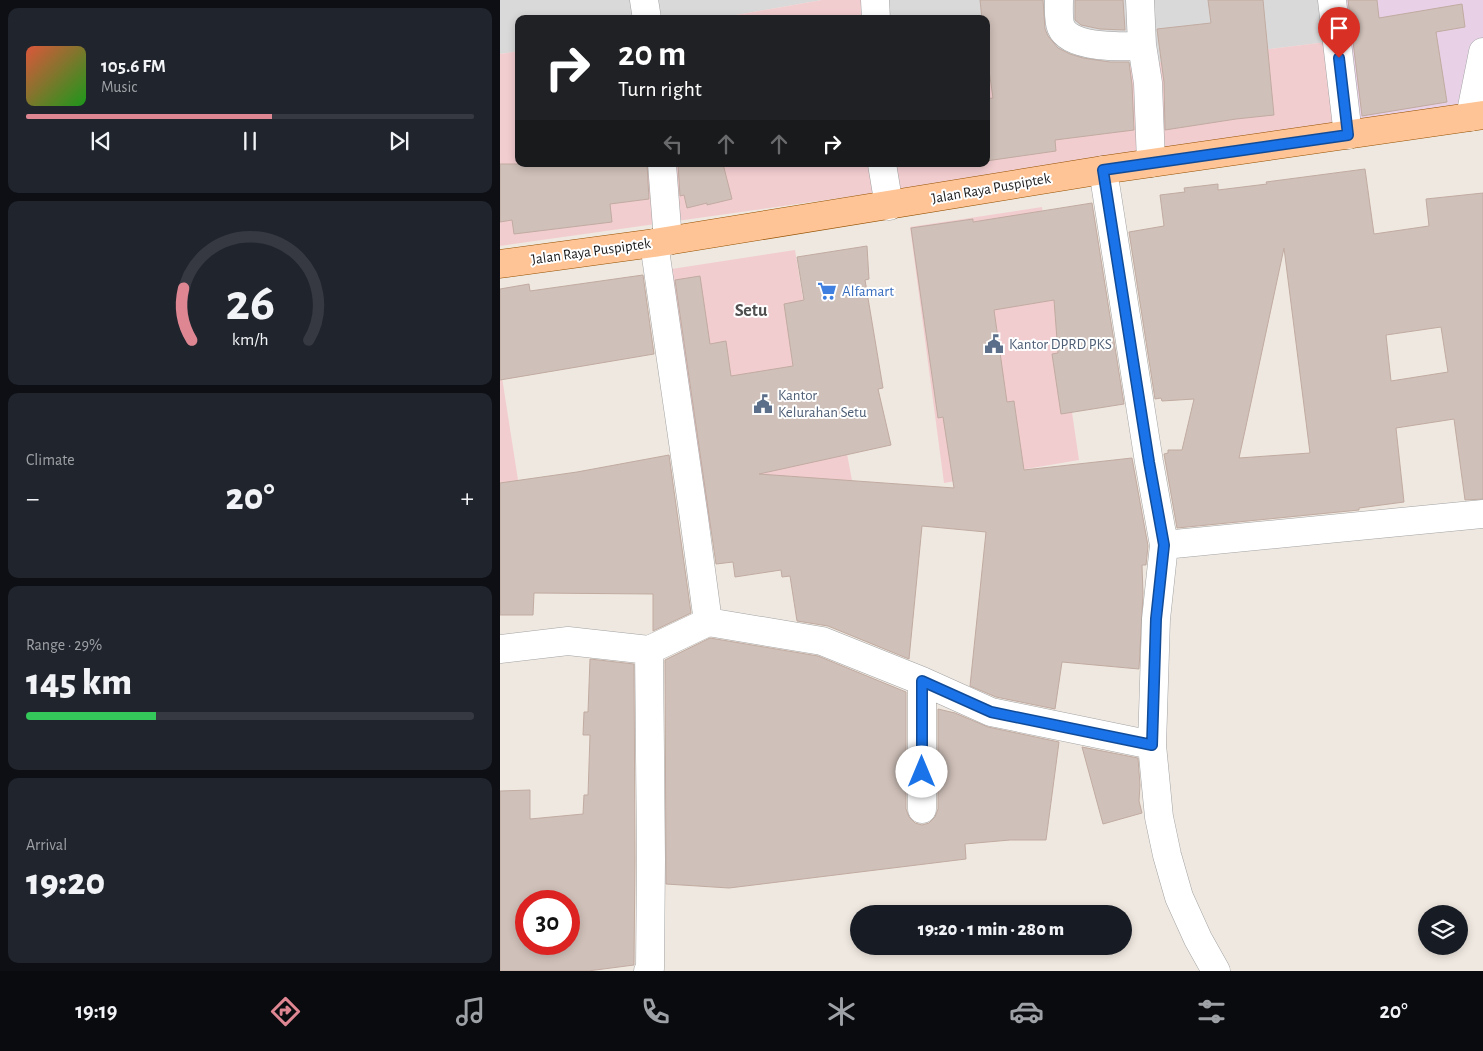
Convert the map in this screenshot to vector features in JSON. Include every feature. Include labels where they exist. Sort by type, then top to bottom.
[{"type":"main road","name":"Jalan Raya Puspiptek","points":[[500,264],[661,242],[1103,170],[1477,116]]},
{"type":"street","points":[[644,0],[646,15]]},
{"type":"street","points":[[875,0],[876,15]]},
{"type":"street","points":[[1059,0],[1061,27],[1075,39],[1097,46],[1142,46]]},
{"type":"street","points":[[1140,0],[1142,46],[1148,83],[1151,163]]},
{"type":"street","points":[[1332,0],[1348,135]]},
{"type":"street","points":[[1477,116],[1483,52]]},
{"type":"street","points":[[662,167],[661,242],[708,622]]},
{"type":"street","points":[[882,167],[889,206]]},
{"type":"street","points":[[1103,170],[1164,545],[1156,619],[1152,745],[1159,817],[1179,898],[1198,940],[1216,971]]},
{"type":"street","points":[[1164,545],[1483,514]]},
{"type":"street","points":[[500,649],[568,641],[649,650],[708,622],[822,641],[922,681],[991,712],[1152,745]]},
{"type":"street","points":[[648,971],[650,968],[651,859],[649,650]]},
{"type":"street","points":[[922,681],[922,809]]},
{"type":"shaded area","points":[[500,0],[822,0],[736,15],[515,15],[515,52],[500,54]]},
{"type":"shaded area","points":[[822,0],[880,0],[882,15],[736,15]]},
{"type":"shaded area","points":[[880,0],[1322,0],[1327,42],[990,84],[990,15],[882,15]]},
{"type":"shaded area","points":[[1322,0],[1483,0],[1483,106],[1338,128]]},
{"type":"shaded area","points":[[1327,42],[1338,128],[500,246],[500,54],[515,52],[515,167],[990,167],[990,84]]},
{"type":"shaded area","name":"Kantor DPRD PKS","points":[[1042,207],[1079,460],[944,483],[910,227]]},
{"type":"shaded area","name":"Kantor Kelurahan Setu","points":[[795,250],[806,317],[821,315],[854,491],[799,514],[710,530],[665,270]]},
{"type":"shaded area","points":[[500,365],[531,563],[500,570]]},
{"type":"building","points":[[980,0],[1043,0],[1045,29],[1058,48],[1083,58],[1110,62],[1129,62],[1134,130],[1055,140],[1056,151],[990,160],[990,98],[993,98],[990,77],[990,15],[982,15]]},
{"type":"building","points":[[1075,0],[1123,0],[1125,30],[1100,29],[1081,25],[1075,20]]},
{"type":"building","points":[[1208,0],[1263,0],[1274,115],[1165,130],[1164,82],[1157,29],[1211,23]]},
{"type":"building","points":[[1348,0],[1377,0],[1379,18],[1462,4],[1465,27],[1436,32],[1447,102],[1362,116]]},
{"type":"building","points":[[500,164],[515,164],[515,167],[647,167],[649,199],[610,204],[612,222],[514,234],[512,220],[500,222]]},
{"type":"building","points":[[678,167],[724,167],[732,199],[687,208],[684,195],[680,196]]},
{"type":"building","points":[[1365,169],[1374,234],[1429,226],[1426,199],[1483,193],[1483,499],[1465,500],[1454,419],[1396,428],[1404,502],[1359,508],[1359,510],[1177,528],[1164,454],[1168,453],[1168,450],[1182,450],[1194,399],[1162,401],[1161,398],[1155,399],[1129,232],[1164,226],[1160,195],[1185,192],[1184,188],[1218,184],[1218,190],[1267,184],[1266,182]],"holes":[[[1284,248],[1310,453],[1239,458],[1246,426]],[[1441,327],[1448,372],[1391,381],[1386,335]]]},
{"type":"building","points":[[1092,203],[1124,404],[1061,414],[1052,354],[1058,353],[1054,300],[994,310],[1007,402],[1014,401],[1024,470],[1132,458],[1148,546],[1146,565],[1142,565],[1143,594],[1139,669],[1062,662],[1055,709],[996,697],[970,686],[986,532],[922,526],[909,659],[828,626],[797,621],[790,576],[782,577],[781,570],[735,577],[733,562],[716,564],[675,280],[700,276],[710,344],[726,341],[731,376],[793,366],[784,304],[804,300],[797,257],[867,246],[869,279],[865,280],[883,388],[878,389],[891,445],[759,474],[954,488],[943,417],[938,418],[911,228],[973,219],[973,222]]},
{"type":"building","points":[[643,275],[654,354],[500,380],[500,289],[529,284],[530,291]]},
{"type":"building","points":[[669,455],[691,613],[653,631],[653,594],[534,593],[533,615],[500,615],[500,483],[577,472]]},
{"type":"building","points":[[710,638],[818,656],[906,692],[906,809],[909,817],[915,823],[922,825],[929,823],[935,817],[938,809],[938,709],[955,713],[988,727],[1059,742],[1046,840],[1010,840],[965,844],[966,859],[729,888],[666,884],[665,660]]},
{"type":"building","points":[[590,659],[634,664],[634,965],[588,971],[500,971],[500,791],[530,790],[530,819],[583,814],[584,795],[588,795],[590,735],[583,735],[584,712],[588,712]]},
{"type":"building","points":[[1082,747],[1138,758],[1139,801],[1142,813],[1103,824]]},
{"type":"place","name":"Alfamart","points":[[827,291]]},
{"type":"place","name":"Kantor DPRD PKS","points":[[994,344]]},
{"type":"place","name":"Kantor Kelurahan Setu","points":[[763,404]]},
{"type":"district","name":"Setu","points":[[751,310]]},
{"type":"route","points":[[922,772],[922,681],[991,712],[1152,745],[1156,619],[1164,545],[1103,170],[1348,135],[1339,58]]}]
